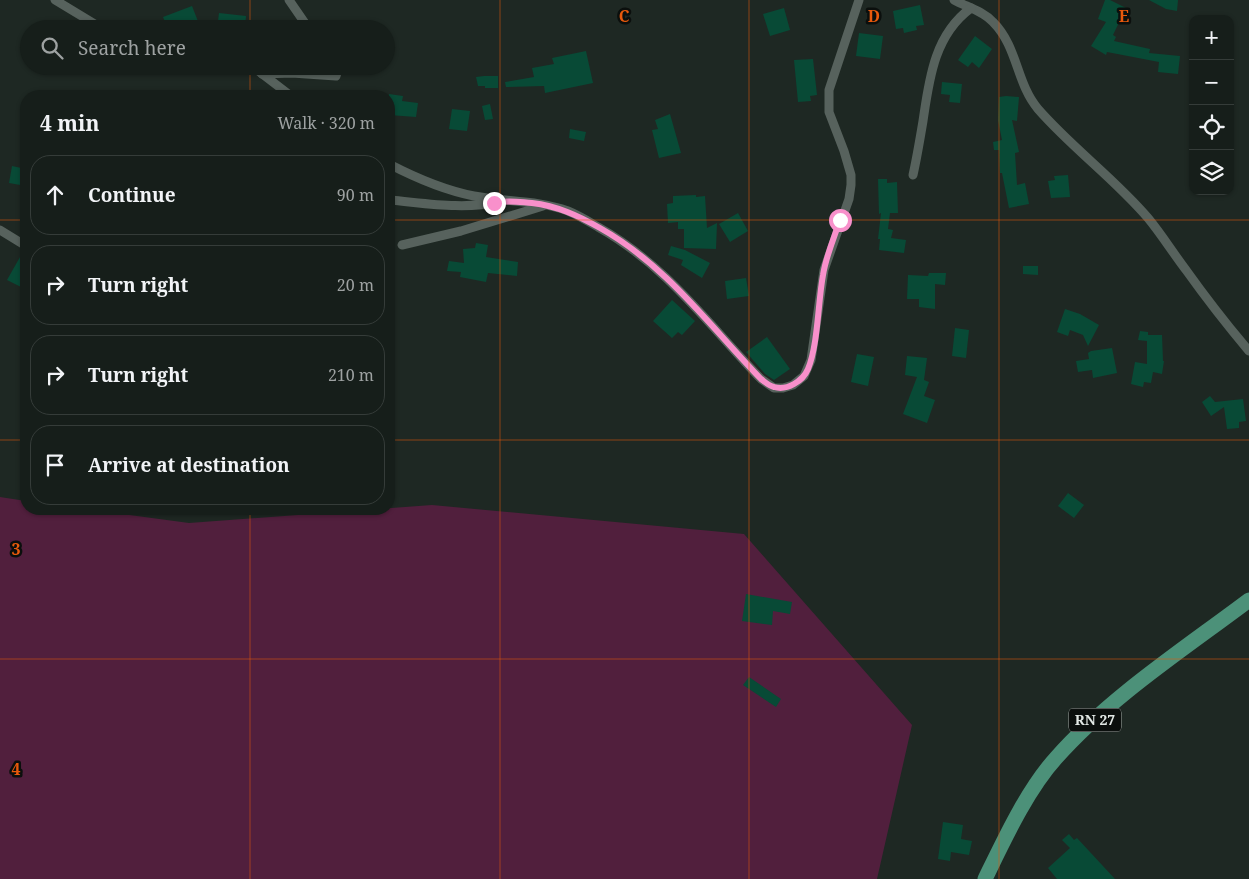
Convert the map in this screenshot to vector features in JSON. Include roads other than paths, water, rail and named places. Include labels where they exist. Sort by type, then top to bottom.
[{"type":"main road","name":"RN 27","points":[[986,879],[1014,821],[1055,758],[1111,704],[1249,600]]},
{"type":"street","points":[[55,0],[88,20]]},
{"type":"street","points":[[289,0],[303,20]]},
{"type":"street","points":[[395,167],[449,190],[475,196],[546,205],[581,217],[635,250],[681,291],[761,379],[774,388],[793,385],[804,376],[810,360],[824,270],[850,192],[848,164],[833,125],[828,100],[834,73],[859,0]]},
{"type":"street","points":[[954,0],[984,14],[993,22],[1010,45],[1023,85],[1029,97],[1083,155],[1126,194],[1149,219],[1192,278],[1247,345]]},
{"type":"street","points":[[913,175],[934,59],[957,20],[971,8]]},
{"type":"street","points":[[263,75],[283,90]]},
{"type":"street","points":[[322,75],[336,75]]},
{"type":"street","points":[[395,201],[477,206],[506,200]]},
{"type":"street","points":[[402,245],[461,231],[546,205]]},
{"type":"street","points":[[0,230],[20,242]]}]
